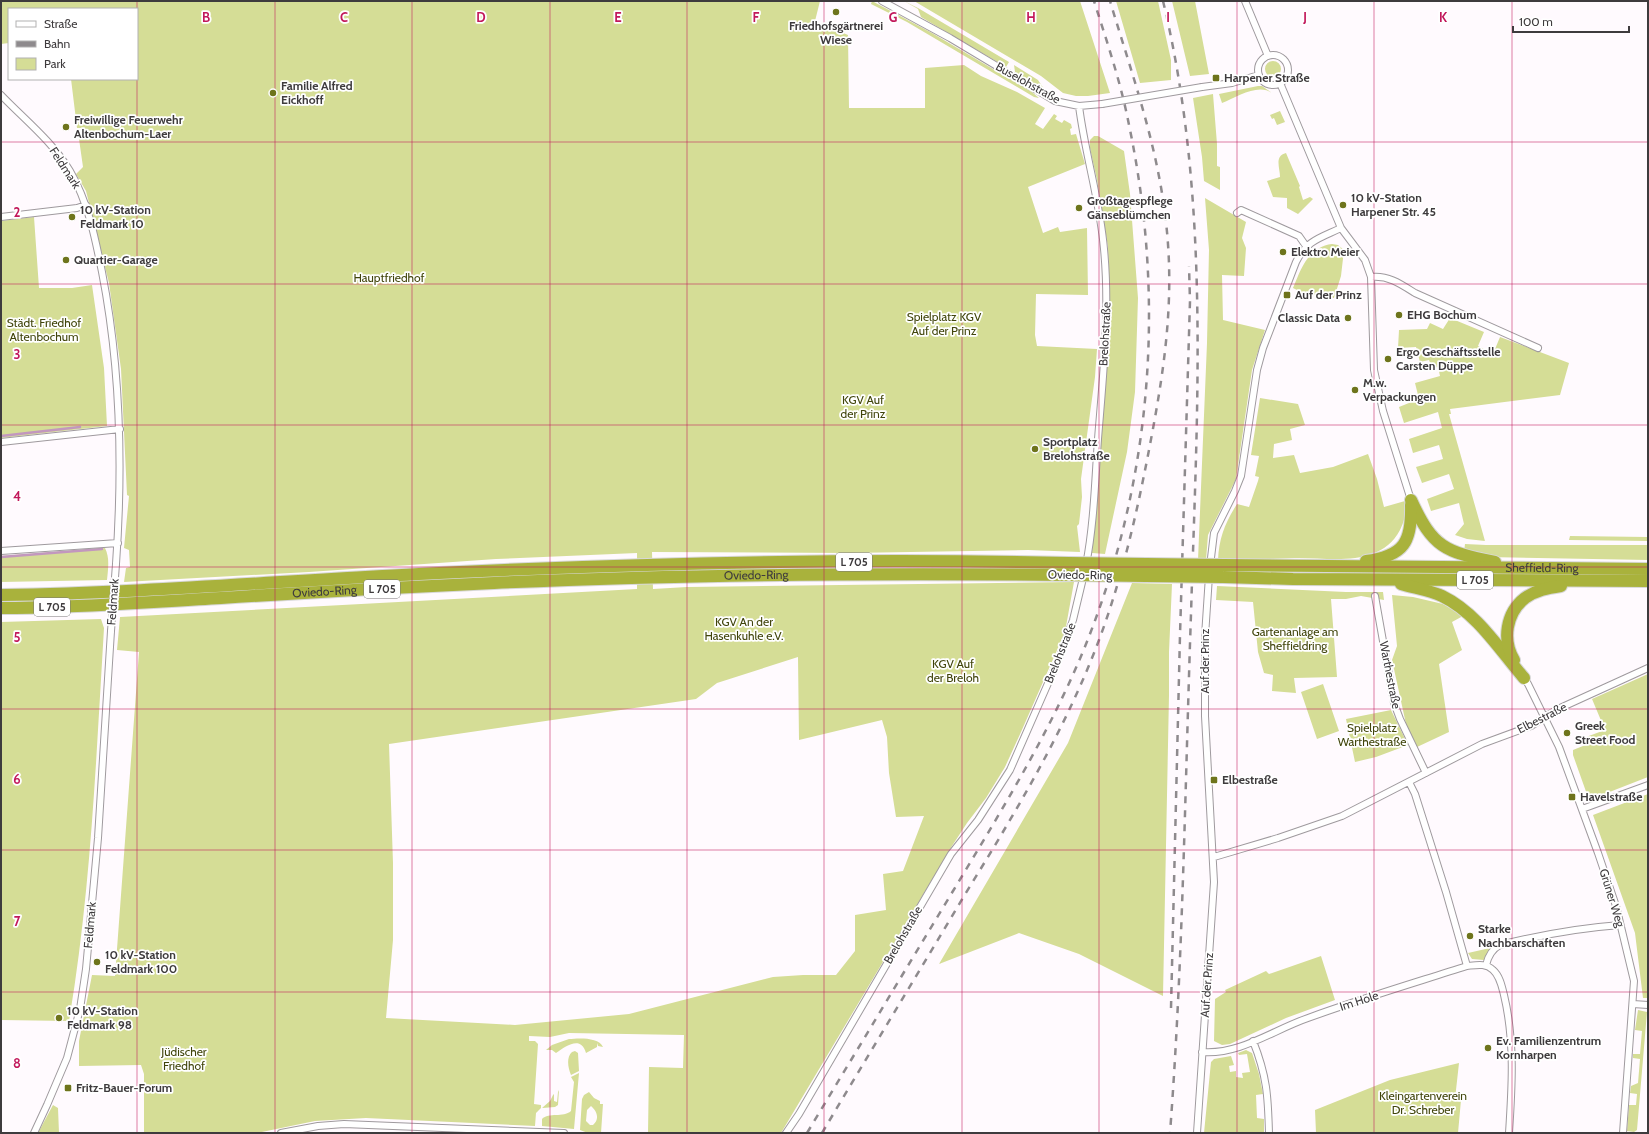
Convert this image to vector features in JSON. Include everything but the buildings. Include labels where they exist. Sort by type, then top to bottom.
[{"type":"highway","name":"L 705","points":[[1329,567],[1375,560],[1386,557],[1398,550],[1410,533],[1411,500]]},
{"type":"highway","name":"L 705","points":[[1411,500],[1428,532],[1448,548],[1465,556],[1524,568]]},
{"type":"highway","name":"Oviedo-Ring","points":[[1,595],[126,591],[428,574],[650,565],[967,561],[1069,569]]},
{"type":"highway","name":"Oviedo-Ring","points":[[1224,571],[1387,566]]},
{"type":"highway","name":"Sheffield-Ring","points":[[1387,566],[1648,569]]},
{"type":"highway","name":"Oviedo-Ring","points":[[1,608],[125,604],[326,592],[603,579],[869,573],[1069,569],[1224,571],[1388,580]]},
{"type":"highway","name":"L 705","points":[[1388,580],[1442,596],[1463,608],[1491,637],[1524,678]]},
{"type":"highway","name":"Sheffield-Ring","points":[[1388,580],[1648,581]]},
{"type":"highway","name":"L 705","points":[[1524,678],[1510,654],[1507,642],[1508,626],[1517,607],[1526,597],[1544,588],[1596,580]]},
{"type":"street","name":"Buselohstraße","points":[[882,1],[950,38],[1055,101],[1079,106],[1102,104],[1232,83],[1259,75]]},
{"type":"street","points":[[1245,1],[1268,56]]},
{"type":"street","points":[[1268,56],[1278,56],[1287,66],[1286,75],[1280,82],[1268,84],[1264,82],[1259,75],[1258,66],[1261,61],[1268,56]]},
{"type":"street","points":[[1280,82],[1341,228],[1365,260],[1371,277],[1374,370],[1383,411],[1411,500]]},
{"type":"street","name":"Feldmark","points":[[1,95],[45,138],[58,154],[70,171],[86,205],[95,237],[107,296],[118,384],[120,429],[118,542],[91,928],[80,1008],[67,1058],[34,1133]]},
{"type":"street","name":"Brelohstraße","points":[[786,1133],[951,854],[978,820],[1010,770],[1060,656],[1073,620],[1086,562],[1091,527],[1102,381],[1106,297],[1104,249],[1100,215],[1082,134],[1079,106]]},
{"type":"street","points":[[1,217],[78,208],[86,205]]},
{"type":"street","points":[[1237,212],[1241,210],[1299,236],[1306,246],[1341,228]]},
{"type":"street","name":"Auf der Prinz","points":[[1197,1133],[1214,882],[1214,857],[1206,741],[1205,670],[1206,606],[1213,539],[1216,527],[1235,491],[1241,476],[1257,370],[1263,348],[1296,262],[1306,246]]},
{"type":"street","points":[[1371,277],[1380,276],[1396,281],[1415,293],[1538,348]]},
{"type":"street","points":[[1,442],[120,429]]},
{"type":"street","points":[[1,551],[118,542]]},
{"type":"street","name":"Warthestraße","points":[[1375,596],[1394,703],[1426,773]]},
{"type":"street","name":"Elbestraße","points":[[1214,857],[1331,821],[1482,744],[1531,726],[1558,709],[1648,668]]},
{"type":"street","name":"Grüner Weg","points":[[1524,678],[1559,747],[1582,810],[1616,906],[1634,981],[1623,1133]]},
{"type":"street","points":[[1409,782],[1415,794],[1446,892],[1467,966]]},
{"type":"street","points":[[1582,810],[1648,785]]},
{"type":"street","points":[[1509,1133],[1512,1078],[1510,1030],[1501,985],[1496,974],[1486,965],[1488,958],[1500,945],[1541,935],[1620,925]]},
{"type":"street","name":"Im Hole","points":[[1202,1052],[1225,1052],[1307,1018],[1467,966],[1486,965]]},
{"type":"street","points":[[1633,1004],[1648,1005]]},
{"type":"street","points":[[1253,1041],[1264,1070],[1269,1133]]},
{"type":"street","points":[[281,1133],[318,1126],[344,1124],[564,1133]]},
{"type":"green space","name":"Hauptfriedhof","points":[[1,1],[820,1],[815,21],[848,35],[849,108],[925,108],[925,68],[964,65],[981,76],[1017,92],[1045,108],[1035,124],[1043,129],[1054,114],[1057,116],[1055,119],[1062,123],[1064,120],[1071,124],[1071,135],[1076,134],[1085,164],[1028,187],[1043,233],[1058,227],[1060,232],[1087,228],[1088,295],[1036,294],[1035,335],[1037,346],[1097,349],[1095,377],[1081,479],[1082,497],[1079,524],[1077,526],[1080,552],[1028,550],[849,553],[652,552],[653,589],[687,587],[1074,582],[1065,632],[1005,767],[986,798],[952,846],[781,1133],[648,1133],[649,1067],[683,1068],[684,1035],[569,1033],[550,1037],[529,1036],[529,1041],[535,1041],[538,1044],[534,1104],[541,1105],[541,1108],[536,1113],[535,1126],[366,1118],[315,1121],[257,1133],[144,1133],[144,1074],[141,1065],[79,1066],[79,1041],[92,975],[115,976],[139,652],[117,650],[120,617],[637,589],[637,553],[496,559],[309,572],[124,582],[126,568],[130,567],[129,550],[124,548],[129,496],[127,495],[121,369],[109,283],[86,191],[76,174],[83,167],[78,132],[81,132],[81,128],[77,128],[71,80],[138,80],[138,8],[8,8],[8,43],[1,44]],"holes":[[[798,657],[799,740],[882,720],[887,737],[889,773],[896,817],[924,816],[903,871],[883,874],[886,910],[855,915],[855,951],[836,975],[773,977],[629,1014],[515,1025],[386,1018],[393,940],[393,863],[389,744],[696,699],[717,683]]]},
{"type":"green space","points":[[872,1],[932,33],[1032,92],[1039,98],[1034,97],[907,22],[871,4]]},
{"type":"green space","points":[[904,1],[918,8],[1009,62],[1006,67],[921,17],[918,9]]},
{"type":"green space","points":[[914,1],[1080,1],[1110,93],[1076,96],[1063,93],[1041,76]]},
{"type":"green space","points":[[1116,1],[1158,1],[1171,60],[1171,80],[1140,83]]},
{"type":"green space","points":[[1172,1],[1195,1],[1209,74],[1190,76]]},
{"type":"green space","points":[[1270,61],[1276,61],[1281,66],[1279,75],[1276,77],[1270,77],[1265,72],[1265,66]]},
{"type":"green space","points":[[1014,65],[1038,80],[1044,89],[1015,72]]},
{"type":"green space","points":[[1262,86],[1272,93],[1266,90],[1254,90],[1222,103],[1219,94]]},
{"type":"green space","points":[[1213,94],[1217,144],[1217,166],[1220,167],[1220,190],[1204,181],[1193,98]]},
{"type":"green space","points":[[1280,111],[1285,122],[1277,125],[1274,118],[1272,119],[1270,115]]},
{"type":"green space","points":[[1094,136],[1098,136],[1124,151],[1130,194],[1138,298],[1135,392],[1127,452],[1105,554],[1092,553],[1110,311],[1108,247],[1090,148],[1090,140]]},
{"type":"green space","points":[[1286,153],[1300,186],[1303,200],[1310,197],[1313,199],[1298,214],[1287,208],[1287,198],[1273,197],[1267,181],[1280,177],[1278,163],[1280,157]]},
{"type":"green space","points":[[1205,198],[1246,222],[1242,238],[1246,248],[1244,276],[1222,275],[1223,320],[1265,330],[1252,370],[1236,479],[1208,535],[1206,560],[1198,560],[1207,343],[1209,250]]},
{"type":"green space","name":"Städt. Friedhof Altenbochum","points":[[34,217],[39,288],[72,288],[92,285],[104,368],[107,426],[1,438],[1,221]]},
{"type":"green space","points":[[1332,244],[1338,245],[1344,250],[1341,276],[1334,298],[1314,295],[1311,297],[1293,288],[1306,260],[1311,254],[1317,249]]},
{"type":"green space","points":[[1450,318],[1484,332],[1478,346],[1493,354],[1500,337],[1569,363],[1560,395],[1450,409],[1451,414],[1449,414],[1485,541],[1467,539],[1455,535],[1464,524],[1459,503],[1431,511],[1427,499],[1454,489],[1449,474],[1422,483],[1416,467],[1443,459],[1439,445],[1413,453],[1409,439],[1442,428],[1438,412],[1404,423],[1399,407],[1419,399],[1415,383],[1440,376],[1438,367],[1432,368],[1429,360],[1420,362],[1416,347],[1398,348],[1399,330],[1427,329],[1430,323],[1443,329]]},
{"type":"green space","points":[[1260,398],[1298,404],[1305,425],[1290,429],[1292,440],[1274,444],[1273,458],[1294,455],[1300,473],[1333,467],[1368,454],[1377,479],[1384,507],[1405,501],[1406,512],[1403,523],[1400,530],[1391,542],[1380,551],[1367,556],[1353,558],[1218,560],[1221,538],[1229,518],[1237,504],[1249,507],[1258,481],[1259,477],[1255,476],[1259,456],[1251,455]]},
{"type":"green space","points":[[1570,536],[1648,537],[1648,541],[1569,540]]},
{"type":"green space","points":[[1465,544],[1648,545],[1648,560],[1487,557],[1464,552]]},
{"type":"green space","points":[[105,548],[108,560],[107,580],[1,582],[1,556]]},
{"type":"green space","points":[[1132,583],[1172,584],[1169,652],[1163,996],[1079,954],[1019,933],[939,964],[1068,743]]},
{"type":"green space","name":"Gartenanlage am Sheffieldring","points":[[1217,586],[1346,592],[1383,592],[1384,600],[1361,596],[1346,599],[1331,599],[1337,677],[1294,678],[1296,693],[1272,691],[1273,675],[1264,673],[1258,652],[1253,602],[1216,600]]},
{"type":"green space","points":[[1392,595],[1413,597],[1443,604],[1463,616],[1452,622],[1462,650],[1439,664],[1449,732],[1417,747],[1406,724],[1392,660],[1397,646]]},
{"type":"green space","points":[[101,619],[104,628],[92,825],[83,923],[69,1021],[1,1020],[1,622]]},
{"type":"green space","points":[[1648,674],[1648,777],[1589,800],[1573,755],[1573,750],[1588,744],[1586,737],[1605,730],[1592,699]]},
{"type":"green space","points":[[1323,684],[1339,731],[1317,739],[1301,692]]},
{"type":"green space","name":"Spielplatz Warthestraße","points":[[1391,710],[1408,745],[1376,757],[1355,762],[1346,719]]},
{"type":"green space","points":[[1648,794],[1648,998],[1643,998],[1635,933],[1593,815]]},
{"type":"green space","points":[[1491,949],[1484,960],[1472,959],[1468,953]]},
{"type":"green space","points":[[1321,956],[1335,1000],[1286,1018],[1230,1044],[1222,1045],[1214,1041],[1215,999],[1226,992],[1225,990],[1266,971],[1269,974]]},
{"type":"green space","points":[[1638,1010],[1647,1012],[1637,1130],[1634,1132],[1627,1131],[1629,1105],[1636,1105],[1637,1094],[1630,1093],[1631,1086],[1638,1083],[1640,1059],[1633,1058],[1633,1054],[1640,1054],[1642,1031],[1635,1030]]},
{"type":"green space","points":[[583,1038],[593,1040],[597,1041],[603,1047],[598,1046],[597,1043],[597,1047],[586,1053],[581,1044],[577,1043],[569,1045],[556,1053],[552,1050],[546,1050],[552,1045],[569,1039]]},
{"type":"green space","points":[[1246,1050],[1252,1053],[1259,1074],[1263,1094],[1256,1095],[1257,1118],[1264,1119],[1264,1133],[1204,1133],[1211,1062],[1214,1059],[1231,1056],[1234,1065],[1229,1066],[1230,1072],[1236,1071],[1236,1077],[1243,1078],[1242,1073],[1250,1072],[1247,1054],[1239,1055],[1238,1053]]},
{"type":"green space","points":[[575,1051],[578,1053],[579,1071],[571,1075],[568,1060],[570,1054]]},
{"type":"green space","name":"Kleingartenverein Dr. Schreber","points":[[1459,1063],[1455,1099],[1461,1100],[1458,1133],[1316,1133],[1315,1110],[1390,1080]]},
{"type":"green space","points":[[579,1073],[574,1129],[542,1126],[542,1119],[545,1117],[564,1114],[571,1111],[574,1082],[571,1077]]},
{"type":"green space","points":[[559,1090],[558,1105],[555,1107],[542,1108],[550,1101],[554,1094],[554,1101],[557,1102]]},
{"type":"green space","points":[[589,1092],[594,1098],[600,1101],[600,1104],[603,1104],[601,1133],[588,1133],[580,1130],[582,1099],[584,1095]],"holes":[[[591,1106],[597,1118],[595,1123],[590,1125],[586,1121],[587,1110]]]},
{"type":"green space","points":[[53,1105],[58,1108],[59,1133],[38,1133]]},
{"type":"waterway","points":[[1,436],[80,427]]},
{"type":"waterway","points":[[1,557],[102,549]]},
{"type":"railway","points":[[807,1133],[988,832],[1040,742],[1084,649],[1107,586],[1125,521],[1138,456],[1146,390],[1149,324],[1147,258],[1140,191],[1126,109],[1109,47],[1094,1]]},
{"type":"railway","points":[[822,1133],[1000,837],[1051,747],[1081,685],[1104,626],[1121,572],[1135,518],[1147,462],[1165,352],[1169,298],[1168,242],[1156,160],[1142,106],[1110,1]]},
{"type":"railway","points":[[1163,1],[1178,76],[1188,152],[1195,229],[1197,306],[1196,461],[1183,874],[1178,1004],[1170,1133]]},
{"type":"railway","points":[[1171,1008],[1190,301],[1189,266]]},
{"type":"place","name":"Friedhofsgärtnerei Wiese","points":[[836,12]]},
{"type":"place","name":"Harpener Straße","points":[[1216,78]]},
{"type":"place","name":"Familie Alfred Eickhoff","points":[[273,93]]},
{"type":"place","name":"Freiwillige Feuerwehr Altenbochum-Laer","points":[[66,127]]},
{"type":"place","name":"10 kV-Station Harpener Str. 45","points":[[1343,205]]},
{"type":"place","name":"Großtagespflege Gänseblümchen","points":[[1079,208]]},
{"type":"place","name":"10 kV-Station Feldmark 10","points":[[72,217]]},
{"type":"place","name":"Elektro Meier","points":[[1283,252]]},
{"type":"place","name":"Quartier-Garage","points":[[66,260]]},
{"type":"place","name":"Auf der Prinz","points":[[1287,295]]},
{"type":"place","name":"EHG Bochum","points":[[1399,315]]},
{"type":"place","name":"Classic Data","points":[[1348,318]]},
{"type":"place","name":"Ergo Geschäftsstelle Carsten Düppe","points":[[1388,359]]},
{"type":"place","name":"M.w. Verpackungen","points":[[1355,390]]},
{"type":"place","name":"Sportplatz Brelohstraße","points":[[1035,449]]},
{"type":"place","name":"Greek Street Food","points":[[1567,733]]},
{"type":"place","name":"Elbestraße","points":[[1214,780]]},
{"type":"place","name":"Havelstraße","points":[[1572,797]]},
{"type":"place","name":"Starke Nachbarschaften","points":[[1470,936]]},
{"type":"place","name":"10 kV-Station Feldmark 100","points":[[97,962]]},
{"type":"place","name":"10 kV-Station Feldmark 98","points":[[59,1018]]},
{"type":"place","name":"Ev. Familienzentrum Kornharpen","points":[[1488,1048]]},
{"type":"place","name":"Fritz-Bauer-Forum","points":[[68,1088]]},
{"type":"park label","name":"Spielplatz KGV Auf der Prinz","points":[[944,324]]},
{"type":"park label","name":"KGV Auf der Prinz","points":[[863,407]]},
{"type":"park label","name":"KGV An der Hasenkuhle e.V.","points":[[744,629]]},
{"type":"park label","name":"KGV Auf der Breloh","points":[[953,671]]},
{"type":"park label","name":"Jüdischer Friedhof","points":[[184,1059]]}]
